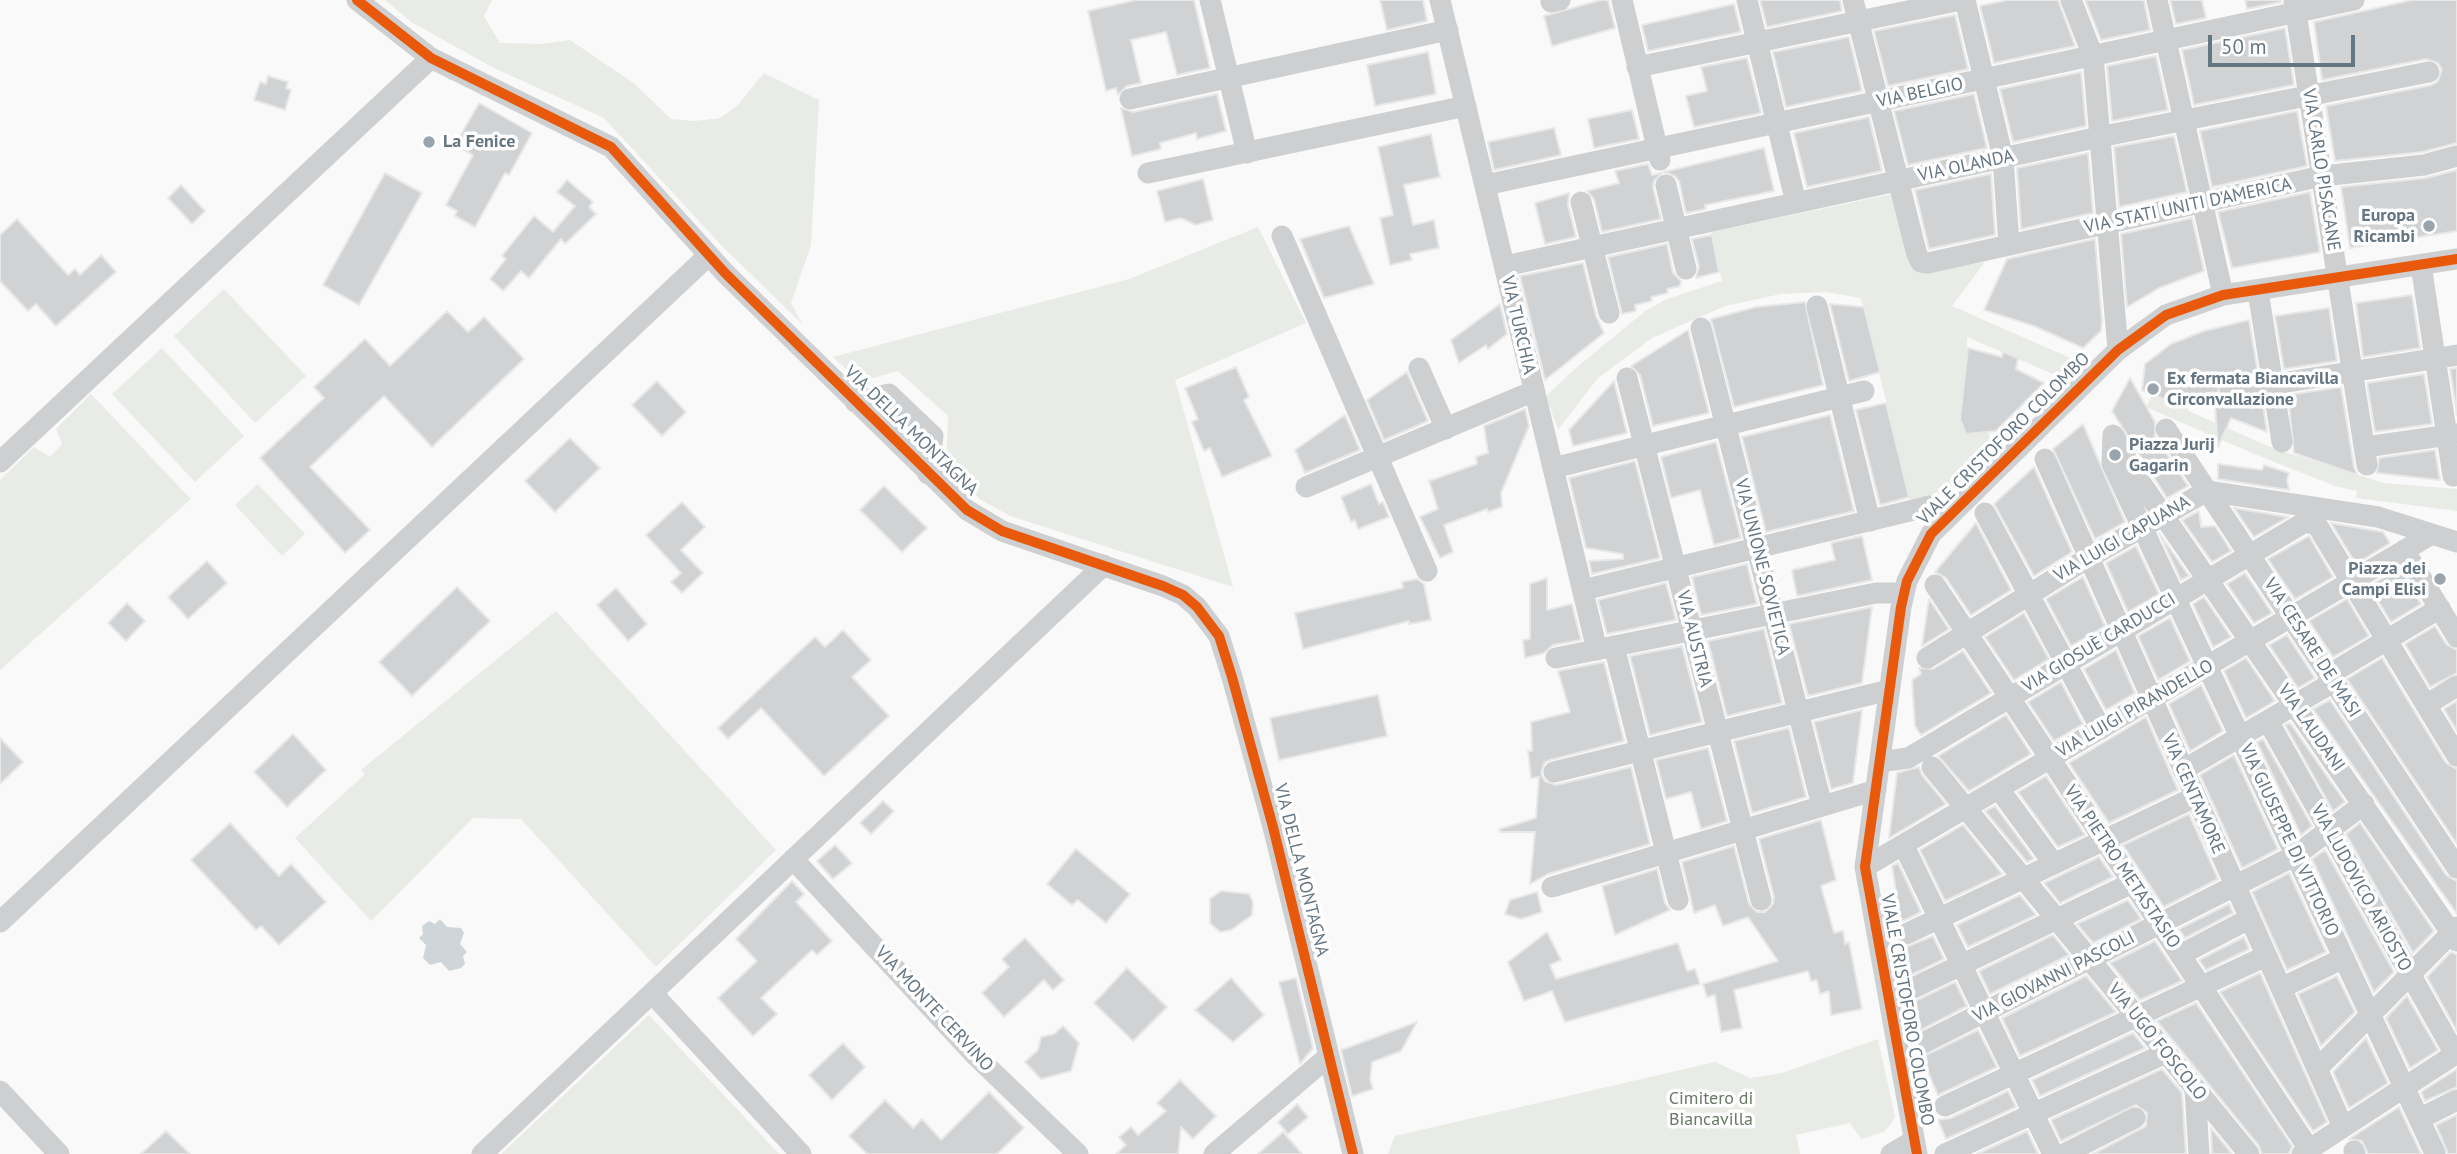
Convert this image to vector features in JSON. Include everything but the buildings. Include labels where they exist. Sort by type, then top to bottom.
[{"type":"street","name":"VIA DELLA MONTAGNA","points":[[357,0],[431,58],[611,147],[709,255],[967,510],[1002,531],[1183,594],[1197,607],[1219,636],[1272,827],[1353,1154]]},
{"type":"street","points":[[1210,0],[1247,153]]},
{"type":"street","name":"VIA TURCHIA","points":[[1440,0],[1583,590],[1640,751],[1678,900]]},
{"type":"street","points":[[1622,0],[1658,156]]},
{"type":"street","points":[[1747,0],[1796,203]]},
{"type":"street","points":[[1853,0],[1899,181]]},
{"type":"street","points":[[1637,67],[1963,0],[2003,158],[2009,245]]},
{"type":"street","points":[[2071,0],[2093,56],[2118,350]]},
{"type":"street","points":[[2157,0],[2224,295]]},
{"type":"street","name":"VIA BELGIO","points":[[1485,185],[1658,156],[1777,123],[2166,40],[2295,6],[2354,0]]},
{"type":"street","name":"VIA CARLO PISACANE","points":[[2295,6],[2366,456],[2451,434]]},
{"type":"street","points":[[1130,99],[1448,30]]},
{"type":"street","points":[[0,462],[431,58]]},
{"type":"street","name":"VIA OLANDA","points":[[1505,266],[2099,137],[2429,72]]},
{"type":"street","points":[[1148,173],[1466,106]]},
{"type":"street","name":"VIA STATI UNITI D'AMERICA","points":[[1899,181],[1921,261],[1928,264],[2322,176],[2424,165],[2457,156]]},
{"type":"street","points":[[1666,185],[1686,269]]},
{"type":"street","points":[[1581,202],[1609,313]]},
{"type":"street","points":[[1282,236],[1427,571]]},
{"type":"street","points":[[0,922],[709,255]]},
{"type":"street","name":"VIALE CRISTOFORO COLOMBO","points":[[1915,1147],[1865,867],[1904,593],[1917,557],[1931,534],[2118,350],[2166,315],[2224,295],[2457,259]]},
{"type":"street","points":[[2421,265],[2435,359],[2451,434],[2453,476]]},
{"type":"street","points":[[2258,291],[2282,442]]},
{"type":"street","points":[[1817,306],[1870,521]]},
{"type":"street","name":"VIA UNIONE SOVIETICA","points":[[1701,328],[1822,806]]},
{"type":"street","points":[[2230,391],[2457,355]]},
{"type":"street","points":[[1419,368],[1446,429]]},
{"type":"street","name":"VIA AUSTRIA","points":[[1627,378],[1761,900]]},
{"type":"street","points":[[1306,487],[1534,391]]},
{"type":"street","points":[[1553,468],[1864,391]]},
{"type":"street","points":[[855,402],[889,394],[933,436],[928,474]]},
{"type":"street","name":"VIA CESARE DE MASI","points":[[2166,429],[2457,868]]},
{"type":"street","name":"VIA LAUDANI","points":[[2143,527],[2112,463],[2113,435],[2134,473],[2455,934]]},
{"type":"street","name":"VIA CENTAMORE","points":[[2045,459],[2343,1127]]},
{"type":"street","name":"VIA LUIGI CAPUANA","points":[[1927,658],[2088,558],[2207,491],[2378,517],[2457,542]]},
{"type":"street","points":[[1583,590],[1930,506],[1951,512]]},
{"type":"street","points":[[1985,513],[2101,729]]},
{"type":"street","name":"VIA GIOSUÈ CARDUCCI","points":[[1880,762],[1908,758],[2305,522],[2317,525],[2351,582]]},
{"type":"street","name":"VIA GIUSEPPE DI VITTORIO","points":[[2143,527],[2435,1153]]},
{"type":"street","name":"VIA LUIGI PIRANDELLO","points":[[1865,867],[2432,534]]},
{"type":"street","points":[[2404,550],[2457,637]]},
{"type":"street","points":[[482,1154],[1104,565]]},
{"type":"street","points":[[2351,582],[2457,756]]},
{"type":"street","name":"VIA PIETRO METASTASIO","points":[[1936,584],[2202,988],[2305,1152]]},
{"type":"street","points":[[1556,658],[1876,593],[1904,593]]},
{"type":"street","points":[[2183,770],[2325,687],[2335,671],[2440,608]]},
{"type":"street","points":[[2426,705],[2457,686]]},
{"type":"street","points":[[1554,772],[1889,690]]},
{"type":"street","name":"VIA LUDOVICO ARIOSTO","points":[[2268,720],[2456,1054]]},
{"type":"street","name":"VIA UGO FOSCOLO","points":[[1932,766],[2249,1154]]},
{"type":"street","points":[[1999,789],[2054,864]]},
{"type":"street","points":[[1552,887],[1875,790]]},
{"type":"street","points":[[1906,933],[2195,797]]},
{"type":"street","name":"VIA GIOVANNI PASCOLI","points":[[1923,1043],[2296,855],[2364,804]]},
{"type":"street","points":[[1904,846],[2053,1154]]},
{"type":"street","name":"VIA MONTE CERVINO","points":[[793,859],[976,1056],[1078,1154]]},
{"type":"street","points":[[1911,989],[2132,883]]},
{"type":"street","points":[[2180,955],[2249,919]]},
{"type":"street","points":[[2317,1069],[2410,975],[2455,934]]},
{"type":"street","points":[[1945,1106],[2266,956]]},
{"type":"street","points":[[2281,988],[2344,958]]},
{"type":"street","points":[[652,993],[801,1154]]},
{"type":"street","points":[[1945,1154],[2166,1053]]},
{"type":"street","points":[[2305,1152],[2456,1054]]},
{"type":"street","points":[[1214,1154],[1329,1056]]},
{"type":"street","points":[[2195,1089],[2196,1153]]},
{"type":"street","points":[[0,1091],[59,1154]]},
{"type":"street","points":[[2419,1119],[2457,1100]]},
{"type":"street","points":[[2064,1154],[2135,1118]]},
{"type":"street","points":[[1891,1154],[1915,1147]]},
{"type":"green space","points":[[385,0],[492,0],[484,16],[500,43],[541,44],[570,40],[635,84],[671,119],[694,121],[720,118],[737,106],[764,73],[819,100],[811,245],[791,303],[803,325],[722,246],[604,118],[494,68],[411,22]]},
{"type":"green space","points":[[1893,194],[1907,260],[1915,269],[1931,271],[1985,262],[1952,306],[2084,364],[2067,380],[1967,337],[1966,434],[1988,432],[1995,449],[1949,492],[1910,500],[1861,298],[1826,292],[1781,294],[1725,306],[1652,338],[1597,379],[1558,430],[1546,396],[1576,368],[1645,311],[1667,299],[1722,281],[1711,232]]},
{"type":"green space","points":[[1258,227],[1306,323],[1175,380],[1233,587],[1010,516],[981,500],[946,466],[948,416],[898,371],[860,382],[833,357],[1129,279]]},
{"type":"green space","points":[[224,289],[306,376],[255,423],[174,336]]},
{"type":"green space","points":[[162,348],[244,436],[195,482],[112,394]]},
{"type":"green space","points":[[91,394],[191,499],[0,670],[0,480],[34,447],[50,457],[62,444],[56,429]]},
{"type":"green space","points":[[2152,395],[2275,449],[2384,483],[2457,489],[2457,511],[2356,498],[2357,491],[2335,486],[2252,453],[2146,407]]},
{"type":"green space","points":[[258,484],[305,534],[282,556],[235,505]]},
{"type":"green space","points":[[556,611],[776,850],[656,967],[521,819],[473,818],[371,921],[295,838],[365,774],[361,770]]},
{"type":"green space","points":[[649,1015],[779,1154],[501,1154]]},
{"type":"green space","name":"Cimitero di Biancavilla","points":[[1878,1039],[1895,1117],[1890,1125],[1884,1132],[1861,1139],[1850,1123],[1796,1135],[1800,1154],[1388,1154],[1395,1136],[1715,1062],[1750,1078],[1782,1073]]},
{"type":"shaded area","points":[[440,919],[447,927],[461,928],[464,933],[460,944],[467,952],[463,956],[465,964],[461,968],[449,971],[441,962],[430,965],[423,958],[426,945],[419,938],[423,934],[422,926],[429,921],[435,924]]},
{"type":"cycle path","points":[[357,0],[431,58],[611,147],[725,273],[967,510],[1002,531],[1163,586],[1183,595],[1197,607],[1219,636],[1232,677],[1273,827],[1353,1154]]},
{"type":"cycle path","points":[[1917,1154],[1865,867],[1901,607],[1907,581],[1931,534],[2118,350],[2166,315],[2223,295],[2457,259]]},
{"type":"place","name":"La Fenice","points":[[429,142]]},
{"type":"place","name":"Europa Ricambi","points":[[2429,226]]},
{"type":"place","name":"Ex fermata Biancavilla Circonvallazione","points":[[2153,389]]},
{"type":"place","name":"Piazza Jurij Gagarin","points":[[2115,455]]},
{"type":"place","name":"Piazza dei Campi Elisi","points":[[2440,579]]}]
